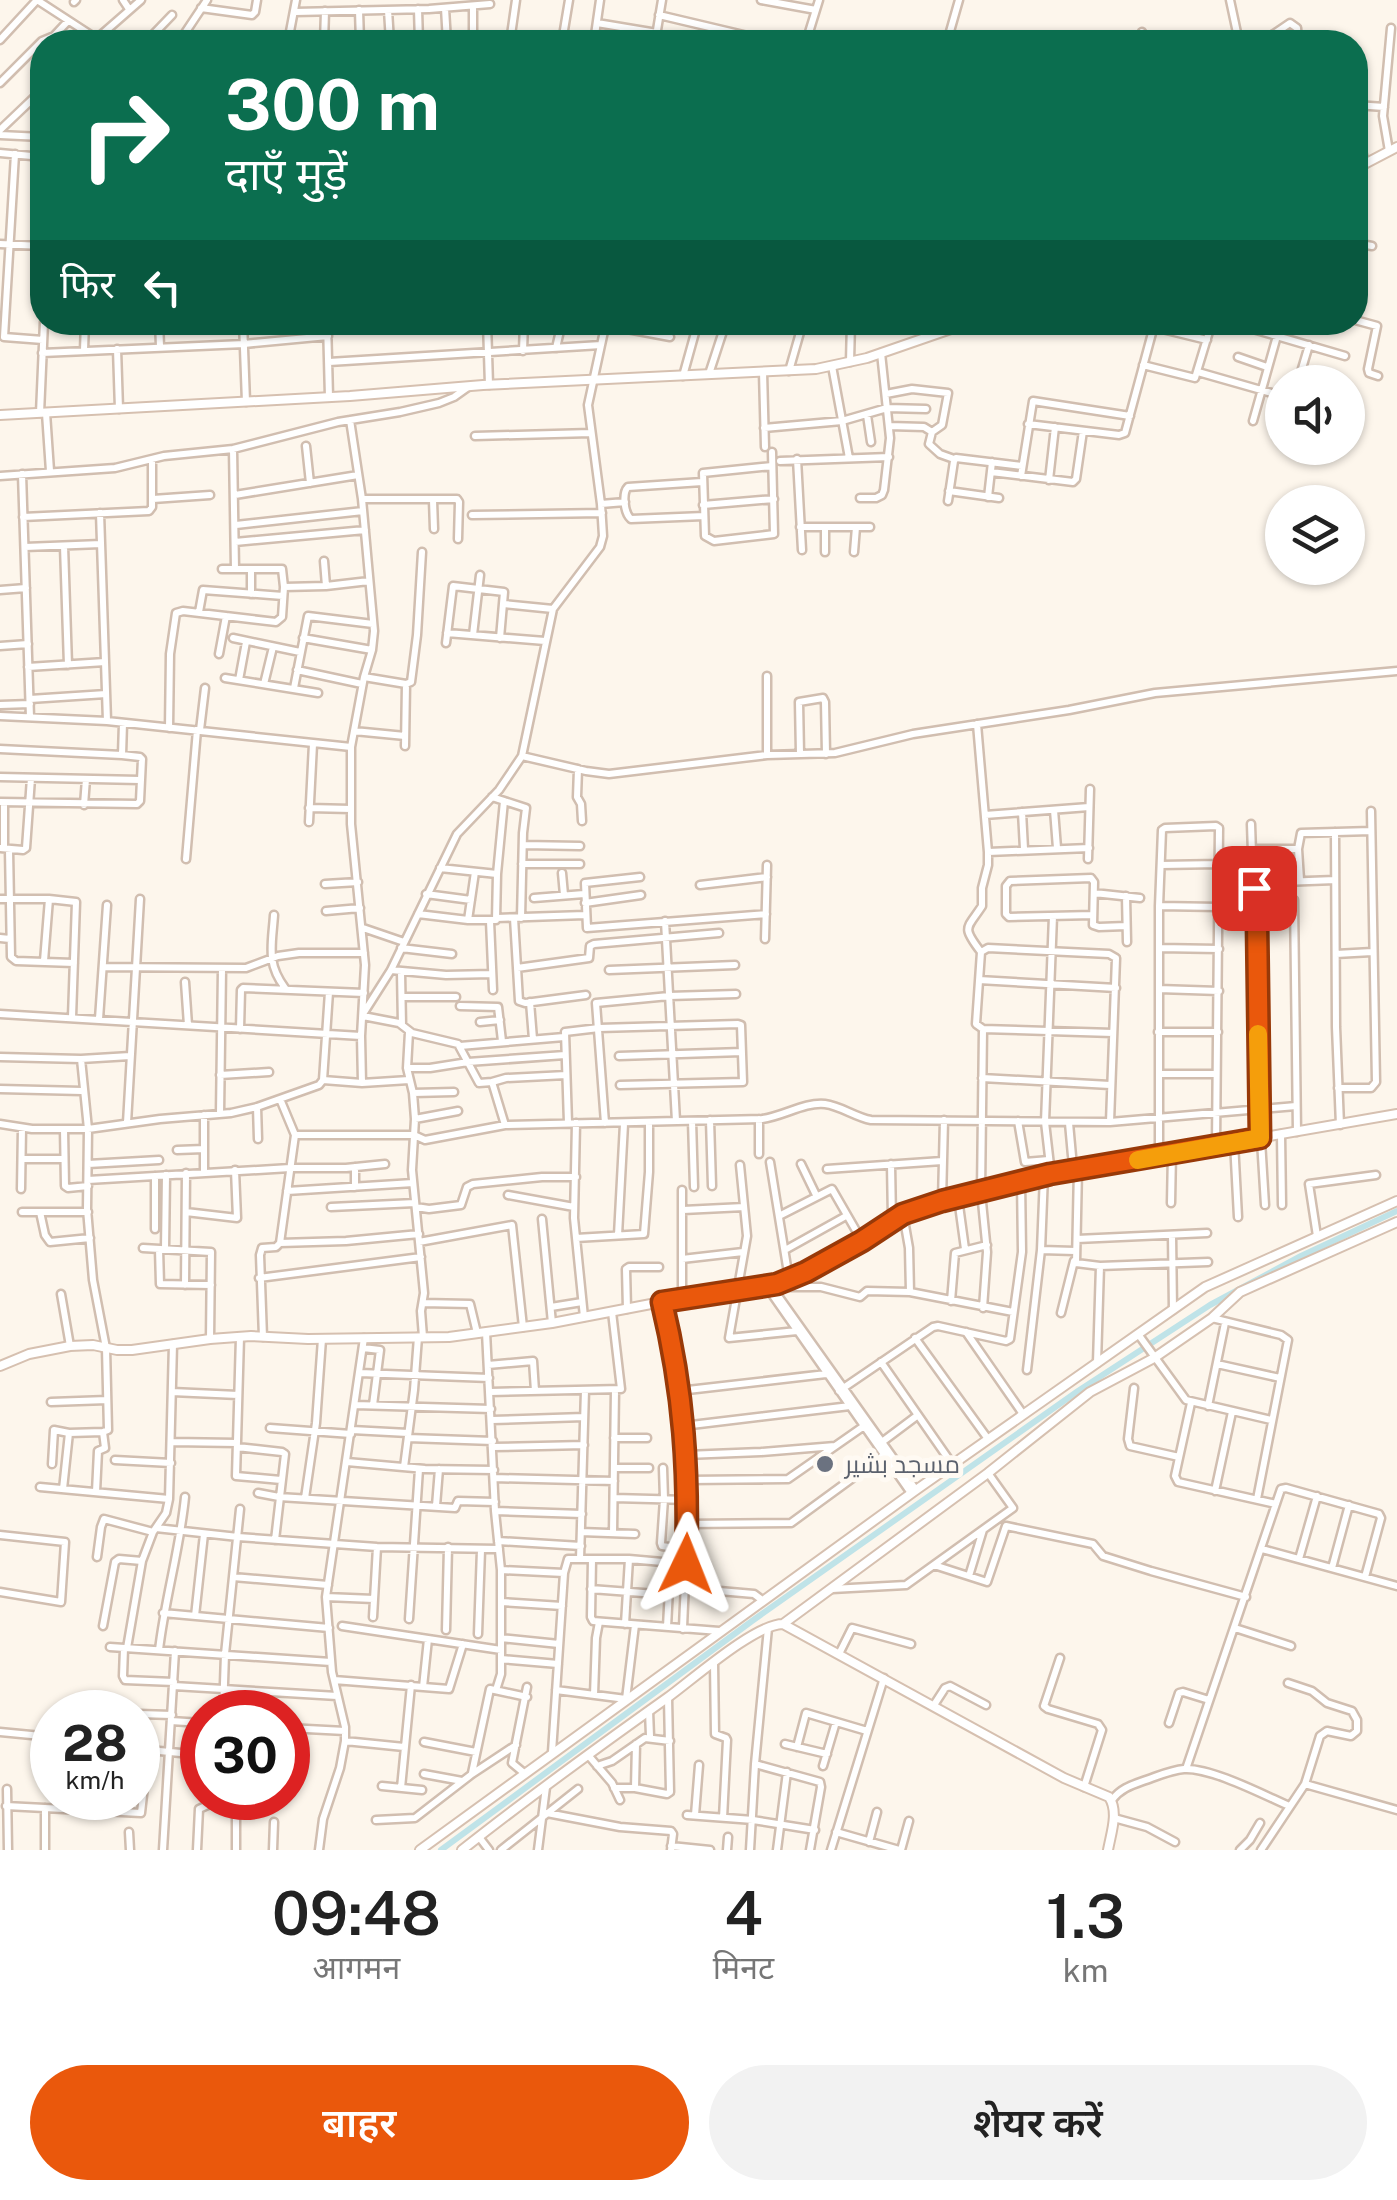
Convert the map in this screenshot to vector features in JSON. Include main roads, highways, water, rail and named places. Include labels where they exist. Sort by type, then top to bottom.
[{"type":"waterway","points":[[441,1850],[752,1621],[1078,1391],[1210,1305],[1397,1211]]},
{"type":"place","name":"مسجد بشیر","points":[[825,1464]]}]
